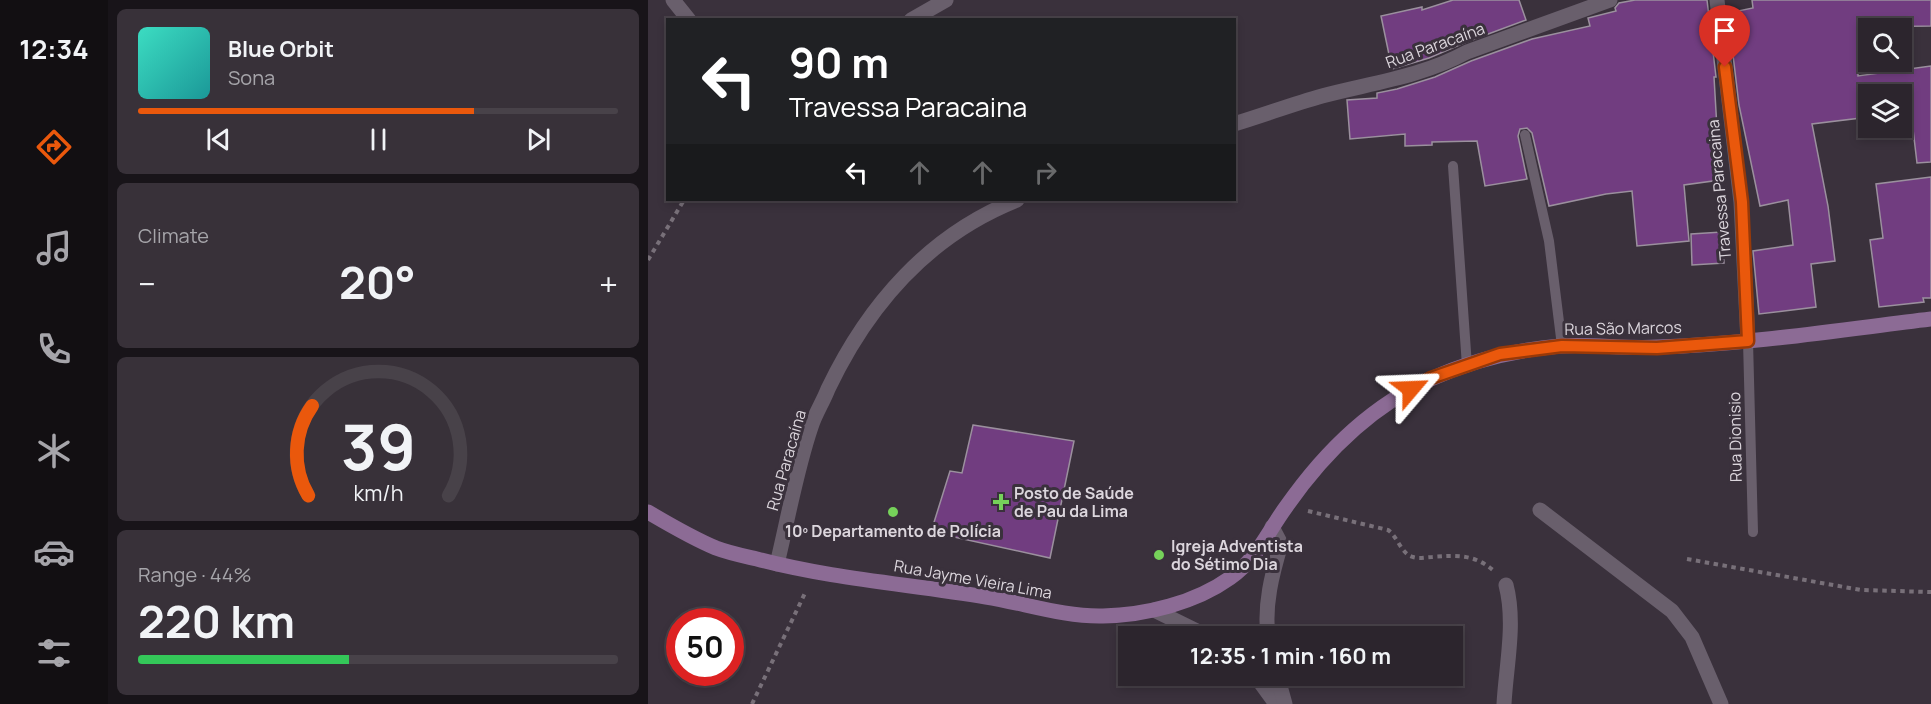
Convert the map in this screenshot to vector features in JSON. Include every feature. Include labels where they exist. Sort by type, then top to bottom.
[{"type":"main road","name":"Rua São Marcos","points":[[1272,527],[1312,470],[1372,413],[1390,400],[1431,378],[1500,354],[1562,346],[1657,348],[1748,341],[1931,319]]},
{"type":"main road","name":"Rua Jayme Vieira Lima","points":[[648,512],[690,536],[719,549],[814,573],[989,597],[1047,610],[1102,616],[1154,610],[1199,595],[1228,580],[1259,552],[1272,527]]},
{"type":"street","points":[[674,0],[688,18]]},
{"type":"street","points":[[914,18],[946,0]]},
{"type":"street","name":"Rua Paracaína","points":[[1236,123],[1323,96],[1427,70],[1445,64],[1467,52],[1610,0]]},
{"type":"street","name":"Travessa Paracaina","points":[[1717,0],[1742,202],[1748,341]]},
{"type":"street","name":"Rua Paracaína","points":[[777,564],[811,426],[841,362],[866,323],[885,296],[911,268],[953,233],[1015,201]]},
{"type":"street","points":[[1540,510],[1672,611],[1692,637],[1721,704]]},
{"type":"street","points":[[1266,626],[1270,587],[1281,544],[1272,527]]},
{"type":"street","points":[[1504,704],[1510,614],[1506,585]]},
{"type":"street","points":[[1154,610],[1187,626]]},
{"type":"street","points":[[1263,686],[1276,704]]},
{"type":"street","points":[[1280,686],[1285,704]]},
{"type":"lane","points":[[1525,135],[1549,242],[1562,346]]},
{"type":"lane","points":[[1453,166],[1467,366]]},
{"type":"lane","name":"Rua Dionisio","points":[[1748,341],[1753,532]]},
{"type":"path","points":[[648,260],[683,201]]},
{"type":"path","points":[[1286,506],[1388,530],[1397,538],[1404,552],[1411,557],[1461,555],[1474,558],[1492,570],[1506,585]]},
{"type":"path","points":[[1687,559],[1861,590],[1931,591]]},
{"type":"path","points":[[752,704],[814,573]]},
{"type":"building","points":[[1453,0],[1519,0],[1526,20],[1429,58],[1392,69],[1381,16],[1422,7],[1422,10]]},
{"type":"building","points":[[1635,0],[1707,0],[1716,77],[1714,77],[1720,180],[1684,185],[1689,241],[1637,246],[1632,191],[1549,206],[1532,133],[1527,128],[1520,129],[1518,136],[1527,179],[1485,186],[1477,141],[1432,142],[1432,145],[1405,146],[1405,134],[1350,139],[1347,100],[1377,98],[1377,93],[1435,77],[1532,39],[1590,26],[1588,18],[1616,11],[1615,8],[1619,3]]},
{"type":"building","points":[[1752,0],[1931,0],[1931,26],[1912,26],[1912,18],[1858,18],[1857,27],[1858,76],[1887,72],[1912,72],[1912,69],[1931,66],[1931,162],[1917,163],[1912,120],[1912,84],[1858,84],[1858,118],[1812,124],[1828,206],[1835,261],[1811,264],[1816,307],[1759,314],[1753,251],[1793,245],[1788,200],[1760,206],[1739,105],[1728,13],[1753,8]]},
{"type":"building","points":[[1931,177],[1931,298],[1923,298],[1924,302],[1879,307],[1870,240],[1883,238],[1876,184]]},
{"type":"building","points":[[1722,232],[1724,263],[1692,265],[1691,234]]},
{"type":"building","name":"Posto de Saúde de Pau da Lima","points":[[973,425],[1074,441],[1050,558],[931,532],[950,471],[962,473]]},
{"type":"place","name":"Posto de Saúde de Pau da Lima","points":[[1001,502]]},
{"type":"place","name":"10º Departamento de Polícia","points":[[893,512]]},
{"type":"place","name":"Igreja Adventista do Sétimo Dia","points":[[1159,555]]},
{"type":"route","points":[[1411,389],[1431,378],[1500,354],[1562,346],[1657,348],[1748,341],[1742,202],[1725,67]]}]
